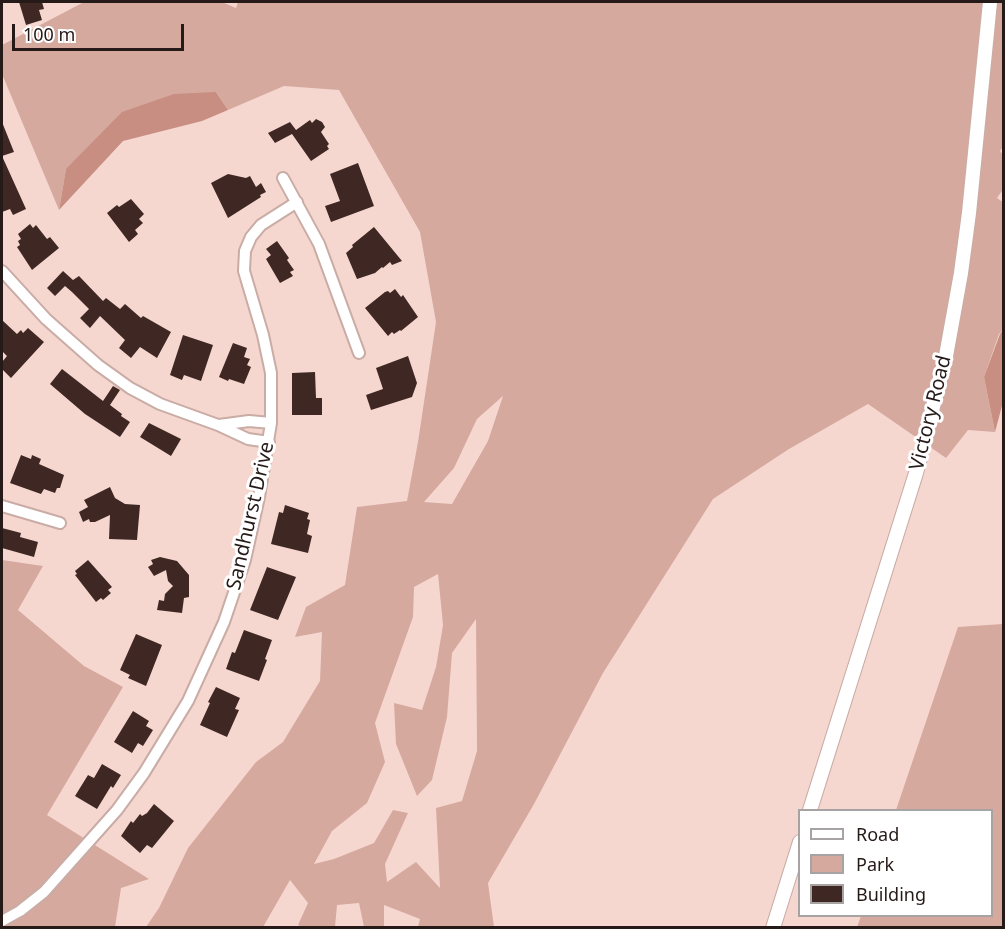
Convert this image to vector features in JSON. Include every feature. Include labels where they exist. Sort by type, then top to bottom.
[{"type":"main road","name":"Victory Road","points":[[810,809],[919,463],[944,366],[969,213],[990,2]]},
{"type":"main road","points":[[773,927],[798,848]]},
{"type":"street","points":[[283,178],[319,244],[359,353]]},
{"type":"street","name":"Sandhurst Drive","points":[[2,921],[20,911],[44,892],[117,810],[144,773],[188,701],[224,622],[242,568],[259,497],[271,423],[271,373],[263,335],[246,282],[243,261],[247,244],[255,230],[297,202]]},
{"type":"street","points":[[3,276],[46,319],[114,377],[160,404],[218,425],[248,439],[269,442]]},
{"type":"street","points":[[218,425],[249,421],[271,423]]},
{"type":"street","points":[[2,506],[60,523]]},
{"type":"green space","points":[[84,2],[222,2],[236,8],[238,2],[1003,2],[1004,146],[1000,151],[1003,155],[1004,188],[997,198],[1004,203],[1003,330],[999,334],[984,377],[995,432],[968,430],[946,458],[868,404],[789,449],[713,499],[603,673],[534,804],[488,883],[494,927],[418,927],[420,919],[384,905],[384,927],[364,927],[359,903],[337,905],[335,927],[303,927],[298,925],[308,903],[290,880],[263,927],[146,927],[159,908],[188,848],[256,762],[283,742],[320,681],[322,632],[295,637],[306,607],[345,585],[357,507],[407,501],[436,322],[420,232],[339,90],[284,86],[228,110],[216,92],[66,169],[59,210],[2,74],[2,45]],"holes":[[[503,396],[488,441],[452,504],[424,502],[454,468],[477,419]],[[438,574],[443,625],[436,667],[422,710],[394,703],[396,744],[417,796],[432,780],[447,717],[452,653],[476,619],[477,751],[462,801],[436,808],[440,888],[416,862],[387,882],[385,864],[408,813],[393,810],[374,843],[334,859],[314,864],[332,831],[367,803],[385,762],[375,723],[413,617],[414,587]]]},
{"type":"green space","points":[[2,560],[43,566],[18,610],[84,666],[123,687],[47,815],[149,879],[121,888],[115,927],[2,928]]},
{"type":"green space","points":[[1003,624],[1003,927],[857,927],[861,917],[993,917],[993,809],[896,809],[958,627]]},
{"type":"shaded area","points":[[216,92],[228,110],[202,121],[123,141],[59,210],[66,169],[122,112],[174,94]]},
{"type":"shaded area","points":[[1003,330],[1003,402],[995,432],[984,377]]},
{"type":"building","points":[[19,2],[42,2],[44,9],[39,10],[42,20],[26,25]]},
{"type":"building","points":[[316,119],[325,127],[321,132],[329,144],[327,146],[329,149],[311,161],[292,134],[275,143],[268,133],[290,122],[296,130],[310,120],[312,123]]},
{"type":"building","points":[[2,122],[14,152],[2,156]]},
{"type":"building","points":[[2,156],[26,209],[13,215],[10,209],[2,212]]},
{"type":"building","points":[[358,163],[374,206],[331,222],[325,206],[340,201],[330,174]]},
{"type":"building","points":[[228,174],[246,178],[250,176],[256,187],[261,183],[266,192],[228,218],[211,183]]},
{"type":"building","points":[[131,199],[144,214],[139,219],[143,223],[135,230],[138,234],[129,242],[107,213],[117,205],[119,207]]},
{"type":"building","points":[[30,224],[33,228],[36,225],[47,239],[50,237],[59,248],[32,270],[17,247],[21,239],[18,234]]},
{"type":"building","points":[[374,227],[402,261],[392,265],[390,262],[375,273],[357,279],[346,253]]},
{"type":"building","points":[[277,241],[294,270],[290,272],[293,276],[280,283],[266,259],[271,255],[266,249]]},
{"type":"building","points":[[63,271],[73,280],[79,276],[103,301],[106,298],[120,309],[125,304],[141,318],[143,316],[171,332],[157,358],[140,347],[131,358],[119,348],[125,340],[100,316],[90,328],[80,318],[89,309],[65,286],[55,296],[47,288]]},
{"type":"building","points":[[395,289],[401,297],[403,295],[418,317],[401,331],[394,334],[392,332],[388,336],[365,308],[385,292],[390,293]]},
{"type":"building","points":[[2,320],[17,334],[21,330],[23,333],[28,328],[44,342],[11,378],[2,369],[2,362],[7,356],[2,351]]},
{"type":"building","points":[[183,335],[213,345],[201,381],[184,375],[182,380],[170,375]]},
{"type":"building","points":[[233,343],[247,348],[244,357],[250,359],[247,365],[251,367],[244,384],[219,377]]},
{"type":"building","points":[[408,356],[417,383],[412,397],[371,410],[366,395],[383,389],[376,368]]},
{"type":"building","points":[[62,369],[103,401],[113,386],[120,390],[110,405],[130,422],[120,437],[85,414],[50,384]]},
{"type":"building","points":[[315,372],[316,398],[322,398],[322,415],[292,415],[292,373]]},
{"type":"building","points":[[149,423],[181,439],[171,456],[140,437]]},
{"type":"building","points":[[21,455],[31,459],[32,455],[41,459],[39,464],[64,475],[60,488],[57,488],[55,493],[44,489],[41,494],[10,483]]},
{"type":"building","points":[[110,487],[115,498],[125,504],[140,505],[137,540],[109,539],[110,515],[95,522],[90,522],[89,519],[83,522],[79,512],[88,507],[84,500]]},
{"type":"building","points":[[285,505],[309,513],[307,534],[312,536],[308,553],[271,544],[279,512],[283,513]]},
{"type":"building","points":[[2,528],[21,533],[20,537],[38,542],[34,557],[2,548]]},
{"type":"building","points":[[160,557],[177,561],[189,575],[189,597],[184,598],[182,613],[157,610],[159,600],[164,601],[165,594],[173,586],[168,581],[166,570],[154,576],[148,567],[153,564],[151,560]]},
{"type":"building","points":[[88,560],[112,587],[108,590],[111,593],[103,600],[101,598],[96,602],[75,575],[77,574],[75,571]]},
{"type":"building","points":[[267,567],[296,577],[278,620],[250,610]]},
{"type":"building","points":[[244,630],[272,640],[259,681],[226,669]]},
{"type":"building","points":[[136,634],[162,645],[146,686],[128,678],[130,675],[120,670]]},
{"type":"building","points":[[216,687],[240,698],[235,709],[239,710],[227,737],[200,725]]},
{"type":"building","points":[[133,711],[149,721],[146,726],[153,730],[143,746],[138,743],[132,753],[114,742]]},
{"type":"building","points":[[102,764],[121,775],[113,788],[111,786],[97,809],[75,796],[88,775],[94,778]]},
{"type":"building","points":[[154,804],[174,821],[152,848],[147,845],[140,853],[121,836],[131,821],[133,823],[140,814],[142,816],[147,813]]}]
